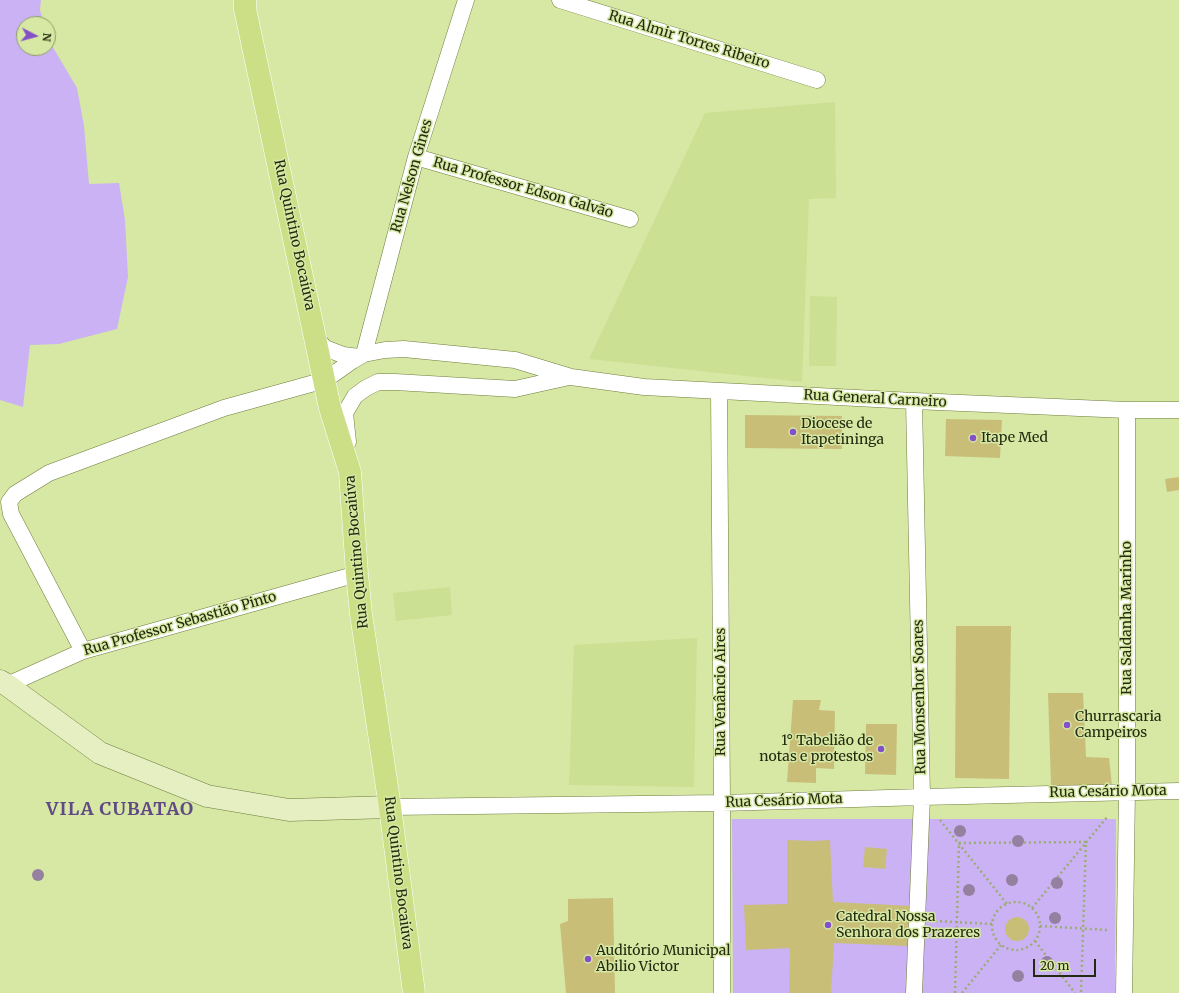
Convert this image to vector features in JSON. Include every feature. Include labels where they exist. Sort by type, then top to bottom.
[{"type":"main road","name":"Rua Quintino Bocaiúva","points":[[245,0],[245,9],[330,408],[350,472],[361,614],[390,807],[414,993]]},
{"type":"main road","points":[[4,683],[100,753],[207,796],[289,810],[390,807]]},
{"type":"street","name":"Rua Nelson Gines","points":[[362,355],[416,157],[466,0]]},
{"type":"street","name":"Rua Almir Torres Ribeiro","points":[[560,0],[817,80]]},
{"type":"street","name":"Rua Professor Edson Galvão","points":[[416,157],[630,219]]},
{"type":"street","points":[[316,338],[324,348],[343,355],[362,355]]},
{"type":"street","name":"Rua General Carneiro","points":[[83,651],[11,514],[9,502],[15,494],[49,473],[224,408],[325,380],[362,355],[385,350],[404,349],[515,360],[571,377],[644,387],[914,401],[1127,410],[1179,410]]},
{"type":"street","name":"Rua General Carneiro","points":[[350,472],[345,413],[354,396],[378,382],[515,389],[571,377]]},
{"type":"street","name":"Rua Venâncio Aires","points":[[719,391],[722,993]]},
{"type":"street","name":"Rua Monsenhor Soares","points":[[914,401],[922,797],[914,993]]},
{"type":"street","name":"Rua Saldanha Marinho","points":[[1124,993],[1127,792],[1127,410]]},
{"type":"street","name":"Rua Professor Sebastião Pinto","points":[[4,683],[83,651],[357,574]]},
{"type":"street","name":"Rua Cesário Mota","points":[[390,807],[722,803],[1179,791]]},
{"type":"path","points":[[1032,908],[1127,792]]},
{"type":"path","points":[[922,797],[1008,904]]},
{"type":"path","points":[[959,843],[1086,842]]},
{"type":"path","points":[[1081,993],[1086,842]]},
{"type":"path","points":[[955,993],[959,843]]},
{"type":"path","points":[[1015,902],[1022,903],[1032,908],[1039,918],[1039,934],[1036,941],[1029,947],[1021,950],[1013,950],[1001,945],[994,936],[993,924],[996,913],[1008,904],[1015,902]]},
{"type":"path","points":[[917,920],[993,924]]},
{"type":"path","points":[[1040,926],[1126,930]]},
{"type":"path","points":[[1036,941],[1075,993]]},
{"type":"path","points":[[962,993],[1001,945]]},
{"type":"shaded area","points":[[0,0],[41,0],[40,10],[42,16],[16,16],[16,56],[56,56],[56,52],[77,88],[84,126],[89,184],[119,183],[125,220],[128,277],[117,329],[59,344],[30,345],[23,407],[0,400]]},
{"type":"shaded area","points":[[835,102],[836,198],[809,199],[802,382],[589,359],[705,113]]},
{"type":"shaded area","points":[[810,296],[837,297],[836,366],[809,366]]},
{"type":"shaded area","points":[[450,587],[452,615],[396,621],[393,593]]},
{"type":"shaded area","points":[[697,638],[694,787],[569,785],[574,645]]},
{"type":"shaded area","points":[[732,819],[1116,819],[1115,993],[733,993]]},
{"type":"building","name":"Diocese de Itapetininga","points":[[745,415],[842,416],[842,449],[745,448]]},
{"type":"building","name":"Itape Med","points":[[946,419],[1002,420],[1000,458],[945,456]]},
{"type":"building","points":[[1179,477],[1179,490],[1167,492],[1165,479]]},
{"type":"building","points":[[956,626],[1011,626],[1009,779],[955,778]]},
{"type":"building","name":"Churrascaria Campeiros","points":[[1048,693],[1083,693],[1086,757],[1109,758],[1112,786],[1051,786]]},
{"type":"building","points":[[793,700],[821,700],[819,710],[835,711],[834,769],[816,768],[816,783],[787,782]]},
{"type":"building","name":"1° Tabelião de notas e protestos","points":[[866,724],[897,724],[896,775],[865,774]]},
{"type":"building","name":"Catedral Nossa Senhora dos Prazeres","points":[[787,840],[830,840],[833,902],[912,906],[908,946],[834,943],[831,993],[789,993],[790,948],[746,950],[744,905],[787,904]]},
{"type":"building","points":[[865,847],[887,849],[885,869],[863,867]]},
{"type":"building","name":"Auditório Municipal Abilio Victor","points":[[613,898],[615,993],[566,993],[560,924],[568,921],[568,899]]},
{"type":"building","points":[[1017,917],[1026,920],[1029,929],[1026,938],[1017,941],[1008,938],[1005,929],[1008,920]]},
{"type":"place","name":"Diocese de Itapetininga","points":[[793,432]]},
{"type":"place","name":"Itape Med","points":[[973,438]]},
{"type":"place","name":"Churrascaria Campeiros","points":[[1067,725]]},
{"type":"place","name":"1° Tabelião de notas e protestos","points":[[881,749]]},
{"type":"place","name":"Catedral Nossa Senhora dos Prazeres","points":[[828,925]]},
{"type":"place","name":"Auditório Municipal Abilio Victor","points":[[588,959]]},
{"type":"district","name":"VILA CUBATAO","points":[[120,810]]}]
